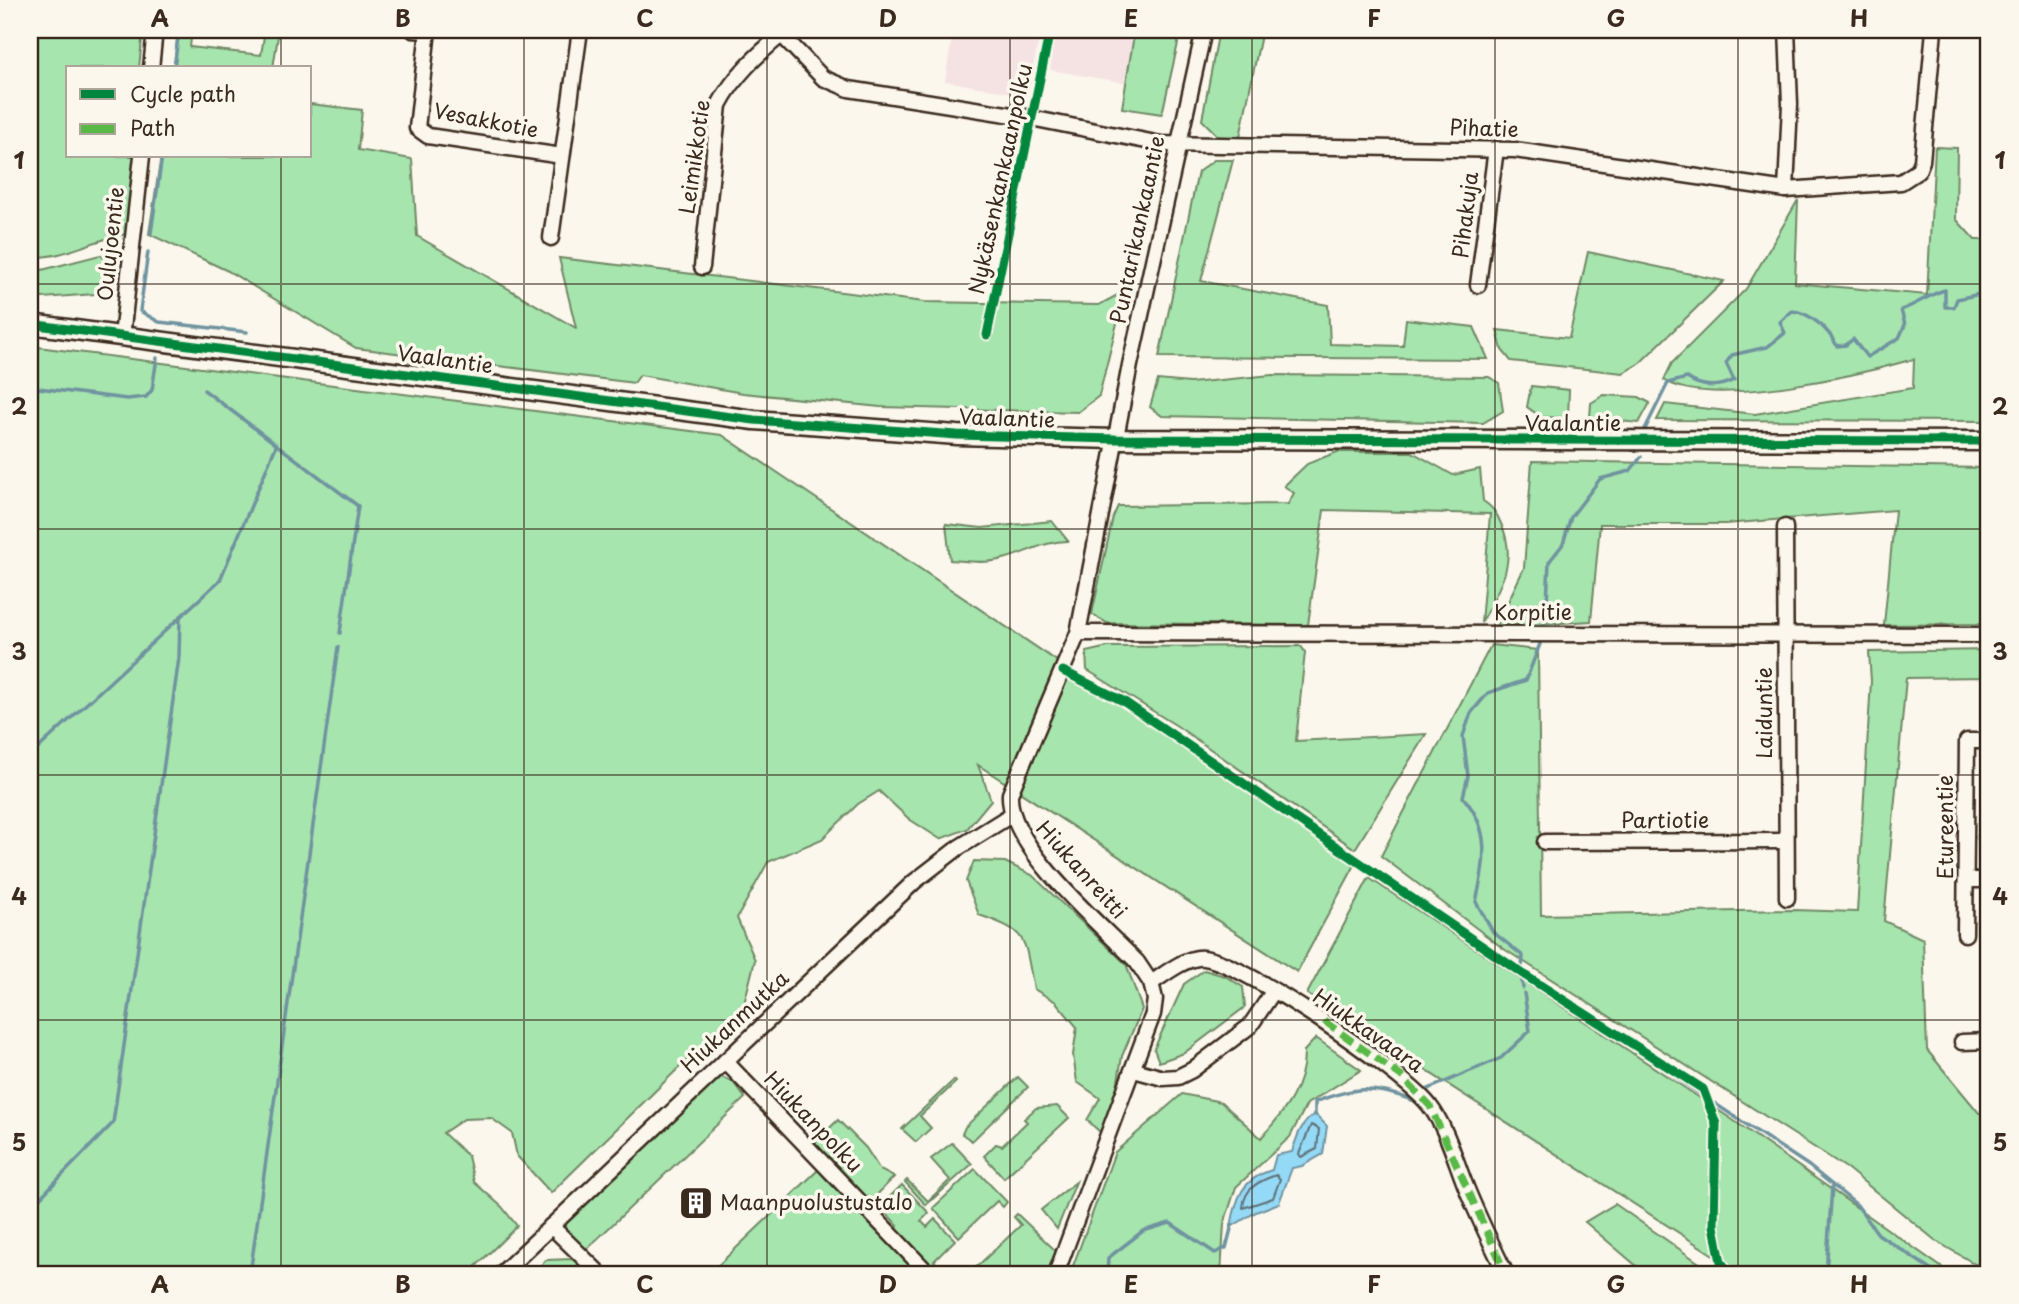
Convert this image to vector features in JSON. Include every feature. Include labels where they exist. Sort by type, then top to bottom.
[{"type":"street","points":[[151,66],[155,30]]},
{"type":"street","points":[[413,30],[428,30]]},
{"type":"street","name":"Vesakkotie","points":[[428,30],[417,128],[428,136],[562,156]]},
{"type":"street","points":[[551,238],[580,30]]},
{"type":"street","name":"Puntarikankaantie","points":[[1115,439],[1204,30]]},
{"type":"street","points":[[1786,190],[1790,104],[1787,30]]},
{"type":"street","name":"Pihatie","points":[[779,32],[823,78],[849,89],[1178,145],[1496,149],[1786,190],[1901,182],[1918,171],[1922,161],[1934,30]]},
{"type":"street","name":"Leimikkotie","points":[[702,267],[719,105],[729,86],[779,32]]},
{"type":"street","name":"Pihakuja","points":[[1478,285],[1496,149]]},
{"type":"street","name":"Oulujoentie","points":[[122,337],[142,158]]},
{"type":"street","name":"Vaalantie","points":[[30,324],[754,420],[957,435],[1115,439],[1989,441]]},
{"type":"street","name":"Hiukanreitti","points":[[1115,439],[1078,633],[1013,784],[1011,815],[1038,859],[1137,962],[1152,983]]},
{"type":"street","name":"Laiduntie","points":[[1785,527],[1787,898]]},
{"type":"street","name":"Korpitie","points":[[1078,633],[1989,635]]},
{"type":"street","name":"Etureentie","points":[[1965,934],[1967,741],[1989,741]]},
{"type":"street","name":"Hiukanmutka","points":[[501,1274],[914,882],[958,848],[1011,815]]},
{"type":"street","name":"Partiotie","points":[[1545,842],[1786,841]]},
{"type":"street","points":[[1967,880],[1989,880]]},
{"type":"street","name":"Hiukkavaara","points":[[1152,983],[1185,962],[1211,958],[1324,1021],[1401,1076],[1430,1106],[1506,1274]]},
{"type":"street","points":[[1056,1274],[1153,1014],[1155,999],[1152,983]]},
{"type":"street","points":[[1134,1070],[1163,1078],[1178,1077],[1192,1070],[1250,1026],[1262,1014],[1273,992]]},
{"type":"street","points":[[1962,1042],[1989,1041]]},
{"type":"street","name":"Hiukanpolku","points":[[725,1061],[929,1274]]},
{"type":"street","points":[[551,1226],[600,1274]]},
{"type":"shaded area","points":[[953,30],[1041,30],[1027,96],[945,81]]},
{"type":"shaded area","points":[[1055,30],[1111,30],[1134,35],[1126,83],[1050,70]]},
{"type":"green space","points":[[30,30],[143,30],[139,66],[66,66],[66,158],[135,158],[128,234],[55,255],[30,257]]},
{"type":"green space","points":[[178,30],[192,30],[190,47],[261,55],[265,30],[279,30],[273,66],[174,66]]},
{"type":"green space","points":[[1152,30],[1181,30],[1162,114],[1122,108],[1134,35],[1150,38]]},
{"type":"green space","points":[[1219,30],[1262,30],[1240,137],[1220,138],[1202,120]]},
{"type":"green space","points":[[312,104],[362,110],[358,150],[412,159],[417,236],[576,328],[559,258],[925,302],[1099,305],[1125,291],[1099,396],[1078,412],[880,407],[743,393],[640,375],[634,383],[356,348],[228,271],[149,234],[161,158],[312,158]]},
{"type":"green space","points":[[1935,147],[1957,148],[1956,219],[1975,240],[1989,240],[1989,421],[1657,420],[1665,404],[1755,414],[1913,388],[1914,359],[1824,380],[1749,390],[1686,388],[1664,380],[1672,363],[1746,289],[1798,200],[1795,283],[1927,295]]},
{"type":"green space","points":[[1214,160],[1233,160],[1201,281],[1328,305],[1330,344],[1403,346],[1406,319],[1474,327],[1488,359],[1159,357],[1198,172]]},
{"type":"green space","points":[[1588,252],[1724,281],[1640,363],[1623,373],[1511,361],[1502,350],[1497,330],[1569,338]]},
{"type":"green space","points":[[100,255],[110,262],[110,284],[95,294],[30,299],[30,269],[42,270]]},
{"type":"green space","points":[[30,346],[722,435],[1356,863],[1297,972],[978,765],[991,800],[967,829],[940,839],[909,819],[879,791],[858,804],[822,839],[768,862],[737,918],[755,960],[744,1004],[551,1193],[517,1156],[512,1133],[491,1118],[464,1119],[443,1133],[468,1156],[474,1182],[502,1207],[517,1226],[468,1274],[30,1274]]},
{"type":"green space","points":[[1272,375],[1489,377],[1499,383],[1503,411],[1483,423],[1162,416],[1150,407],[1158,380],[1190,383]]},
{"type":"green space","points":[[1531,386],[1569,390],[1568,418],[1541,417],[1527,407]]},
{"type":"green space","points":[[1604,395],[1639,397],[1650,403],[1639,423],[1590,418],[1591,403]]},
{"type":"green space","points":[[1337,452],[1412,452],[1453,475],[1480,469],[1483,501],[1493,509],[1502,526],[1508,552],[1504,576],[1481,623],[1490,514],[1324,510],[1308,625],[1107,623],[1092,614],[1113,517],[1118,506],[1288,504],[1294,493],[1284,486],[1307,464]]},
{"type":"green space","points":[[1532,461],[1989,468],[1989,624],[1884,625],[1895,510],[1725,524],[1600,524],[1591,621],[1496,627],[1524,568]]},
{"type":"green space","points":[[1052,521],[1068,541],[1050,543],[993,561],[950,560],[946,524],[982,528]]},
{"type":"green space","points":[[1491,645],[1538,650],[1541,915],[1794,910],[1857,912],[1871,681],[1869,652],[1989,650],[1989,677],[1906,678],[1884,921],[1923,939],[1927,1050],[1979,1113],[1989,1113],[1989,1272],[1936,1241],[1848,1169],[1504,949],[1381,856]]},
{"type":"green space","points":[[1301,646],[1305,652],[1296,741],[1426,734],[1355,849],[1177,726],[1087,670],[1086,652],[1108,647]]},
{"type":"green space","points":[[974,861],[1005,862],[1032,875],[1126,964],[1142,1009],[1122,1056],[1116,1094],[1102,1134],[1087,1120],[1100,1098],[1077,1082],[1073,1055],[1077,1027],[1056,1002],[1034,989],[1022,939],[1008,927],[979,915],[966,881]]},
{"type":"green space","points":[[1369,878],[1730,1118],[1951,1274],[1743,1274],[1307,994]]},
{"type":"green space","points":[[1204,970],[1225,976],[1243,987],[1245,1007],[1184,1053],[1159,1062],[1154,1049],[1184,984]]},
{"type":"green space","points":[[1316,1038],[1361,1070],[1307,1104],[1290,1137],[1236,1187],[1224,1224],[1221,1274],[1070,1274],[1115,1152],[1182,1094],[1221,1102],[1261,1138],[1291,1098],[1301,1076],[1304,1051]]},
{"type":"green space","points":[[719,1076],[733,1082],[745,1098],[589,1247],[584,1249],[564,1232],[565,1220]]},
{"type":"green space","points":[[1018,1077],[1028,1087],[972,1141],[962,1134],[965,1127]]},
{"type":"green space","points":[[954,1080],[956,1082],[920,1116],[931,1128],[916,1142],[902,1129]]},
{"type":"green space","points":[[1057,1106],[1069,1118],[1004,1178],[984,1156],[996,1144],[1002,1146],[1027,1122],[1024,1119],[1036,1108]]},
{"type":"green space","points":[[838,1120],[866,1148],[880,1170],[894,1177],[870,1202],[816,1149],[816,1141]]},
{"type":"green space","points":[[952,1143],[972,1164],[926,1205],[905,1182],[907,1180],[928,1201],[950,1180],[931,1159]]},
{"type":"green space","points":[[975,1169],[1007,1202],[1003,1207],[997,1201],[959,1237],[933,1208]]},
{"type":"green space","points":[[818,1170],[920,1274],[709,1274]]},
{"type":"green space","points":[[1076,1182],[1057,1229],[1041,1210]]},
{"type":"green space","points":[[902,1185],[929,1213],[921,1221],[927,1227],[935,1219],[955,1240],[934,1261],[946,1274],[935,1274],[895,1233],[898,1226],[880,1206]]},
{"type":"green space","points":[[1615,1204],[1715,1274],[1646,1274],[1585,1222]]},
{"type":"green space","points":[[1017,1214],[1057,1252],[1050,1274],[969,1274],[1021,1225],[1014,1217]]},
{"type":"green space","points":[[573,1259],[590,1274],[533,1274],[546,1260]]},
{"type":"water","points":[[1315,1114],[1327,1126],[1323,1154],[1302,1166],[1292,1168],[1279,1203],[1256,1212],[1231,1227],[1235,1207],[1247,1184],[1272,1170],[1276,1155],[1292,1152],[1303,1126]]},
{"type":"waterway","points":[[174,66],[179,30]]},
{"type":"waterway","points":[[151,233],[162,158]]},
{"type":"waterway","points":[[148,252],[140,311],[159,322],[247,332]]},
{"type":"waterway","points":[[1645,429],[1668,383],[1687,378],[1699,384],[1716,386],[1734,380],[1726,363],[1732,355],[1767,347],[1785,333],[1780,322],[1792,311],[1806,315],[1818,323],[1837,346],[1846,345],[1853,339],[1867,357],[1899,338],[1905,325],[1901,310],[1945,290],[1945,307],[1954,307],[1957,299],[1989,292]]},
{"type":"waterway","points":[[30,387],[127,399],[146,397],[152,390],[157,358]]},
{"type":"waterway","points":[[204,390],[358,506],[340,633]]},
{"type":"waterway","points":[[30,756],[220,580],[276,446]]},
{"type":"waterway","points":[[1546,622],[1549,562],[1563,544],[1571,517],[1600,479],[1630,471],[1641,457]]},
{"type":"waterway","points":[[30,1208],[113,1123],[179,658],[180,617]]},
{"type":"waterway","points":[[1522,967],[1523,956],[1493,932],[1476,902],[1484,847],[1479,822],[1463,797],[1468,776],[1463,736],[1471,713],[1488,693],[1526,680],[1540,644]]},
{"type":"waterway","points":[[250,1274],[338,647]]},
{"type":"waterway","points":[[1521,976],[1523,988]]},
{"type":"waterway","points":[[1426,1090],[1501,1058],[1530,1031],[1524,993]]},
{"type":"waterway","points":[[1646,1057],[1700,1094]]},
{"type":"waterway","points":[[1315,1115],[1315,1102],[1352,1091],[1374,1090],[1412,1100]]},
{"type":"waterway","points":[[1714,1103],[1809,1166],[1857,1205],[1878,1234],[1938,1274]]},
{"type":"waterway","points":[[1826,1274],[1832,1186]]},
{"type":"waterway","points":[[1107,1274],[1108,1258],[1143,1231],[1170,1223],[1215,1253],[1226,1248],[1232,1225]]},
{"type":"marked path","points":[[1324,1021],[1401,1076],[1430,1106],[1506,1274]]},
{"type":"cycle path","name":"Nykäsenkankaanpolku","points":[[987,335],[1050,30]]},
{"type":"cycle path","points":[[30,324],[754,420],[957,435],[1115,439],[1989,441]]},
{"type":"cycle path","points":[[1063,671],[1123,701],[1526,976],[1703,1089],[1716,1124],[1714,1226],[1721,1262],[1730,1274]]},
{"type":"place","name":"Maanpuolustustalo","points":[[696,1203]]}]
